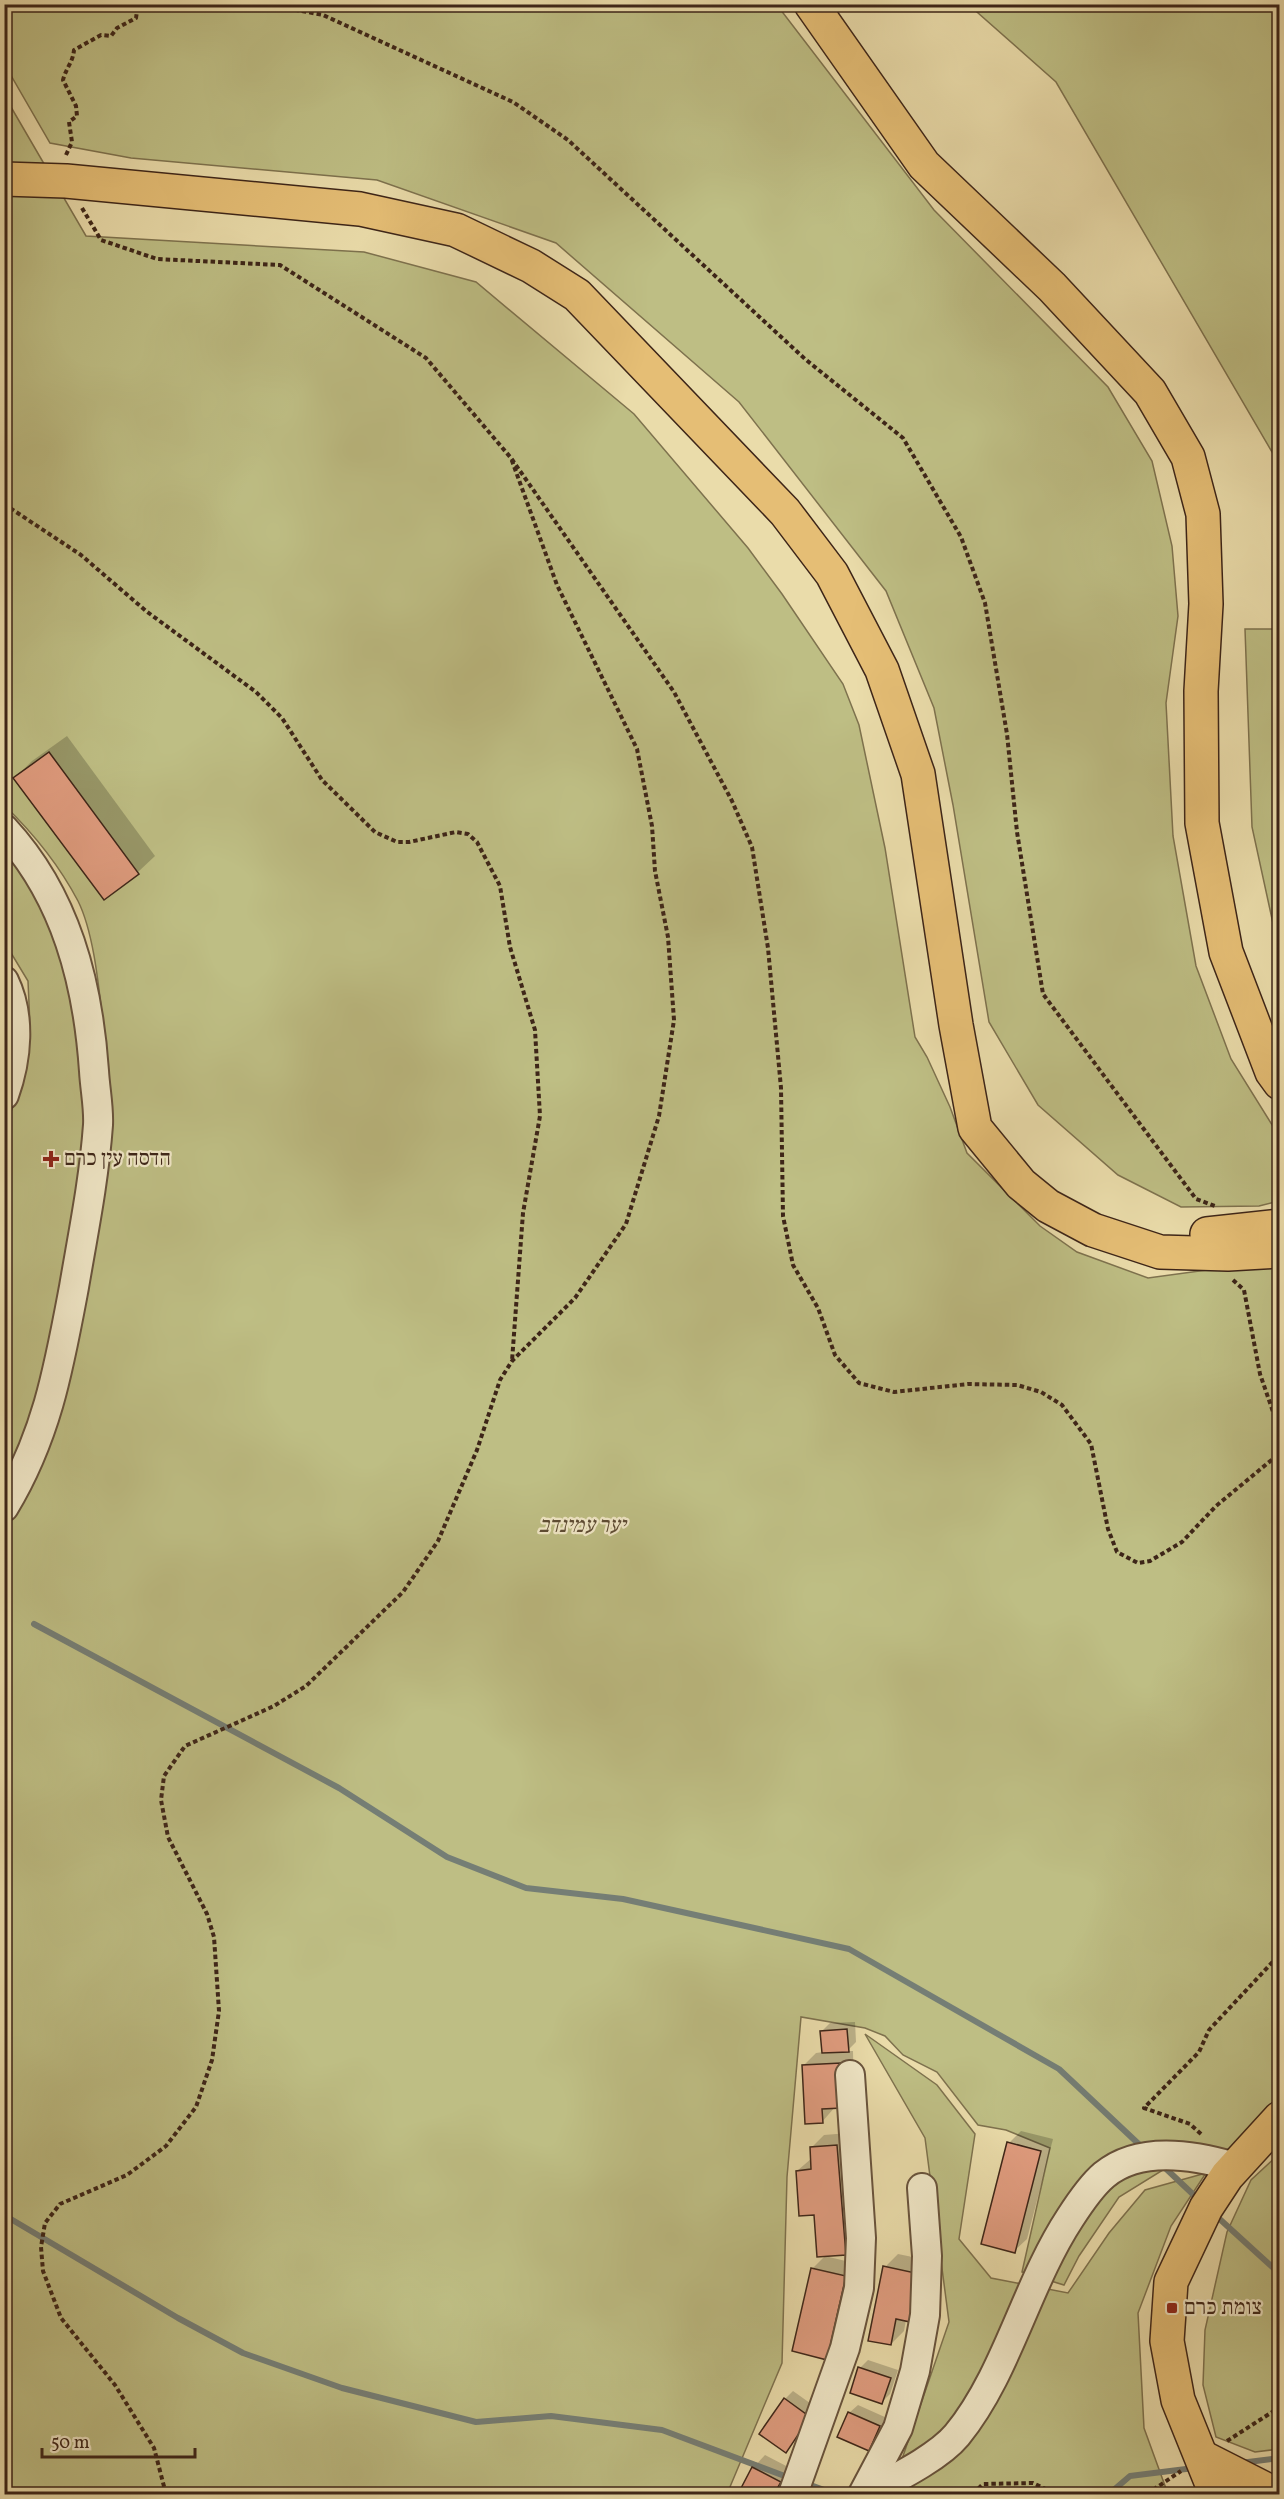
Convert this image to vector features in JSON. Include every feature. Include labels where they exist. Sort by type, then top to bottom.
[{"type":"main road","points":[[811,4],[924,165],[1052,287],[1150,392],[1188,457],[1204,526],[1206,604],[1201,691],[1202,823],[1226,952],[1263,1051],[1280,1083]]},
{"type":"main road","points":[[4,179],[66,181],[360,209],[456,230],[531,266],[576,295],[785,512],[832,574],[882,670],[918,774],[956,1025],[975,1128],[1021,1184],[1048,1206],[1092,1230],[1160,1252],[1228,1254],[1280,1251]]},
{"type":"main road","points":[[975,1128],[1040,1180],[1097,1214],[1142,1231],[1182,1237],[1280,1226]]},
{"type":"main road","points":[[1216,2494],[1178,2400],[1167,2341],[1171,2282],[1206,2208],[1235,2167],[1280,2118]]},
{"type":"main road","points":[[1202,2457],[1265,2487]]},
{"type":"street","points":[[4,829],[24,850],[61,914],[81,970],[91,1028],[98,1123],[90,1197],[58,1374],[44,1426],[30,1462],[4,1507]]},
{"type":"street","points":[[4,981],[13,1006],[15,1027],[5,1089]]},
{"type":"street","points":[[793,2494],[845,2348],[859,2288],[861,2238],[850,2075]]},
{"type":"street","points":[[864,2494],[918,2465],[956,2437],[982,2397],[1054,2242],[1078,2206],[1104,2175],[1130,2162],[1155,2156],[1197,2156],[1235,2167]]},
{"type":"street","points":[[864,2494],[898,2428],[915,2371],[925,2315],[926,2291],[927,2256],[922,2187]]},
{"type":"path","points":[[138,4],[136,18],[117,28],[111,36],[101,35],[74,50],[73,61],[66,69],[63,80],[76,106],[77,116],[69,122],[72,142],[64,159],[66,181],[101,240],[157,259],[280,266],[426,358],[512,458],[674,692],[732,801],[752,847],[768,948],[781,1088],[783,1216],[794,1266],[818,1308],[835,1355],[859,1383],[894,1392],[968,1384],[1017,1386],[1041,1392],[1062,1405],[1091,1444],[1108,1529],[1117,1552],[1138,1563],[1150,1562],[1182,1542],[1216,1506],[1280,1453]]},
{"type":"path","points":[[166,2494],[154,2448],[115,2385],[61,2318],[43,2271],[41,2247],[45,2223],[60,2204],[126,2175],[166,2146],[196,2107],[212,2060],[219,2012],[214,1937],[207,1914],[168,1837],[161,1800],[164,1776],[185,1746],[274,1706],[306,1686],[403,1592],[438,1541],[477,1450],[500,1380],[512,1361],[575,1298],[626,1224],[659,1116],[674,1020],[668,937],[655,871],[652,826],[637,749],[557,585],[512,458]]},
{"type":"path","points":[[4,504],[81,555],[146,612],[256,692],[282,718],[322,780],[375,832],[397,842],[409,842],[456,832],[468,834],[477,842],[500,886],[510,947],[535,1030],[540,1116],[523,1214],[512,1361]]},
{"type":"path","points":[[1228,1254],[1227,1274],[1244,1290],[1260,1374],[1280,1432]]},
{"type":"path","points":[[1205,2138],[1190,2124],[1144,2108],[1199,2052],[1209,2030],[1280,1954]]},
{"type":"path","points":[[1147,2494],[1280,2407]]},
{"type":"path","points":[[973,2494],[983,2484],[1033,2483],[1056,2494]]},
{"type":"green space","points":[[4,5],[777,5],[934,210],[1108,387],[1152,461],[1172,546],[1178,616],[1166,703],[1173,836],[1196,966],[1231,1059],[1279,1136],[1279,1201],[1259,1206],[1181,1207],[1118,1175],[1038,1105],[989,1022],[953,805],[934,708],[886,591],[739,402],[556,243],[377,180],[131,158],[50,143],[5,65]]},
{"type":"green space","points":[[969,5],[1279,5],[1279,464],[1056,82]]},
{"type":"green space","name":"יער עמינדב","points":[[4,95],[86,236],[364,252],[476,282],[634,414],[748,548],[843,684],[859,725],[885,848],[915,1037],[950,1107],[967,1153],[1040,1226],[1077,1252],[1148,1278],[1251,1264],[1279,1268],[1279,2106],[1223,2165],[1166,2168],[1119,2197],[1079,2256],[1064,2285],[1022,2272],[1050,2148],[1006,2130],[978,2125],[937,2072],[903,2055],[885,2036],[865,2028],[801,2017],[787,2177],[782,2363],[727,2494],[5,2494],[5,1521],[36,1468],[103,1024],[98,978],[84,914],[63,875],[45,850],[5,806]]},
{"type":"green space","points":[[1245,629],[1279,629],[1279,951],[1252,827]]},
{"type":"green space","name":"הדסה עין כרם","points":[[5,840],[61,927],[87,1104],[81,1181],[52,1369],[5,1494],[4,1136],[22,1074],[30,1026],[28,981],[5,943]]},
{"type":"green space","points":[[865,2034],[937,2085],[975,2134],[959,2239],[991,2278],[1068,2293],[1109,2233],[1145,2190],[1206,2173],[1171,2226],[1138,2313],[1144,2428],[1168,2494],[890,2494],[949,2322],[925,2138]]},
{"type":"green space","points":[[1279,2154],[1279,2449],[1255,2452],[1216,2437],[1203,2385],[1205,2330],[1227,2232],[1251,2180]]},
{"type":"building","points":[[49,752],[139,874],[104,900],[13,778]]},
{"type":"building","points":[[847,2029],[849,2052],[822,2053],[820,2031]]},
{"type":"building","points":[[841,2063],[842,2108],[822,2109],[823,2123],[805,2124],[802,2065]]},
{"type":"building","points":[[1007,2142],[1041,2151],[1015,2253],[981,2244]]},
{"type":"building","points":[[837,2145],[846,2255],[817,2257],[814,2215],[799,2216],[796,2171],[811,2169],[810,2147]]},
{"type":"building","points":[[883,2266],[920,2274],[910,2322],[896,2319],[891,2345],[868,2341]]},
{"type":"building","points":[[811,2268],[846,2276],[827,2360],[792,2351]]},
{"type":"building","points":[[858,2367],[891,2378],[882,2404],[850,2393]]},
{"type":"building","points":[[784,2398],[810,2417],[786,2453],[759,2434]]},
{"type":"building","points":[[848,2412],[880,2426],[869,2451],[837,2437]]},
{"type":"building","points":[[752,2467],[781,2482],[774,2494],[738,2494]]},
{"type":"waterway","points":[[34,1624],[339,1788],[447,1857],[526,1888],[623,1899],[849,1949],[1059,2069],[1144,2149]]},
{"type":"waterway","points":[[1161,2164],[1199,2200]]},
{"type":"waterway","points":[[1213,2213],[1280,2274]]},
{"type":"waterway","points":[[4,2215],[178,2318],[243,2353],[342,2388],[476,2422],[551,2416],[662,2430],[790,2478]]},
{"type":"waterway","points":[[1240,2463],[1280,2458]]},
{"type":"waterway","points":[[1109,2494],[1130,2476],[1194,2468]]},
{"type":"waterway","points":[[805,2483],[835,2494]]},
{"type":"place","name":"הדסה עין כרם","points":[[51,1159]]},
{"type":"place","name":"צומת כרם","points":[[1172,2308]]}]
